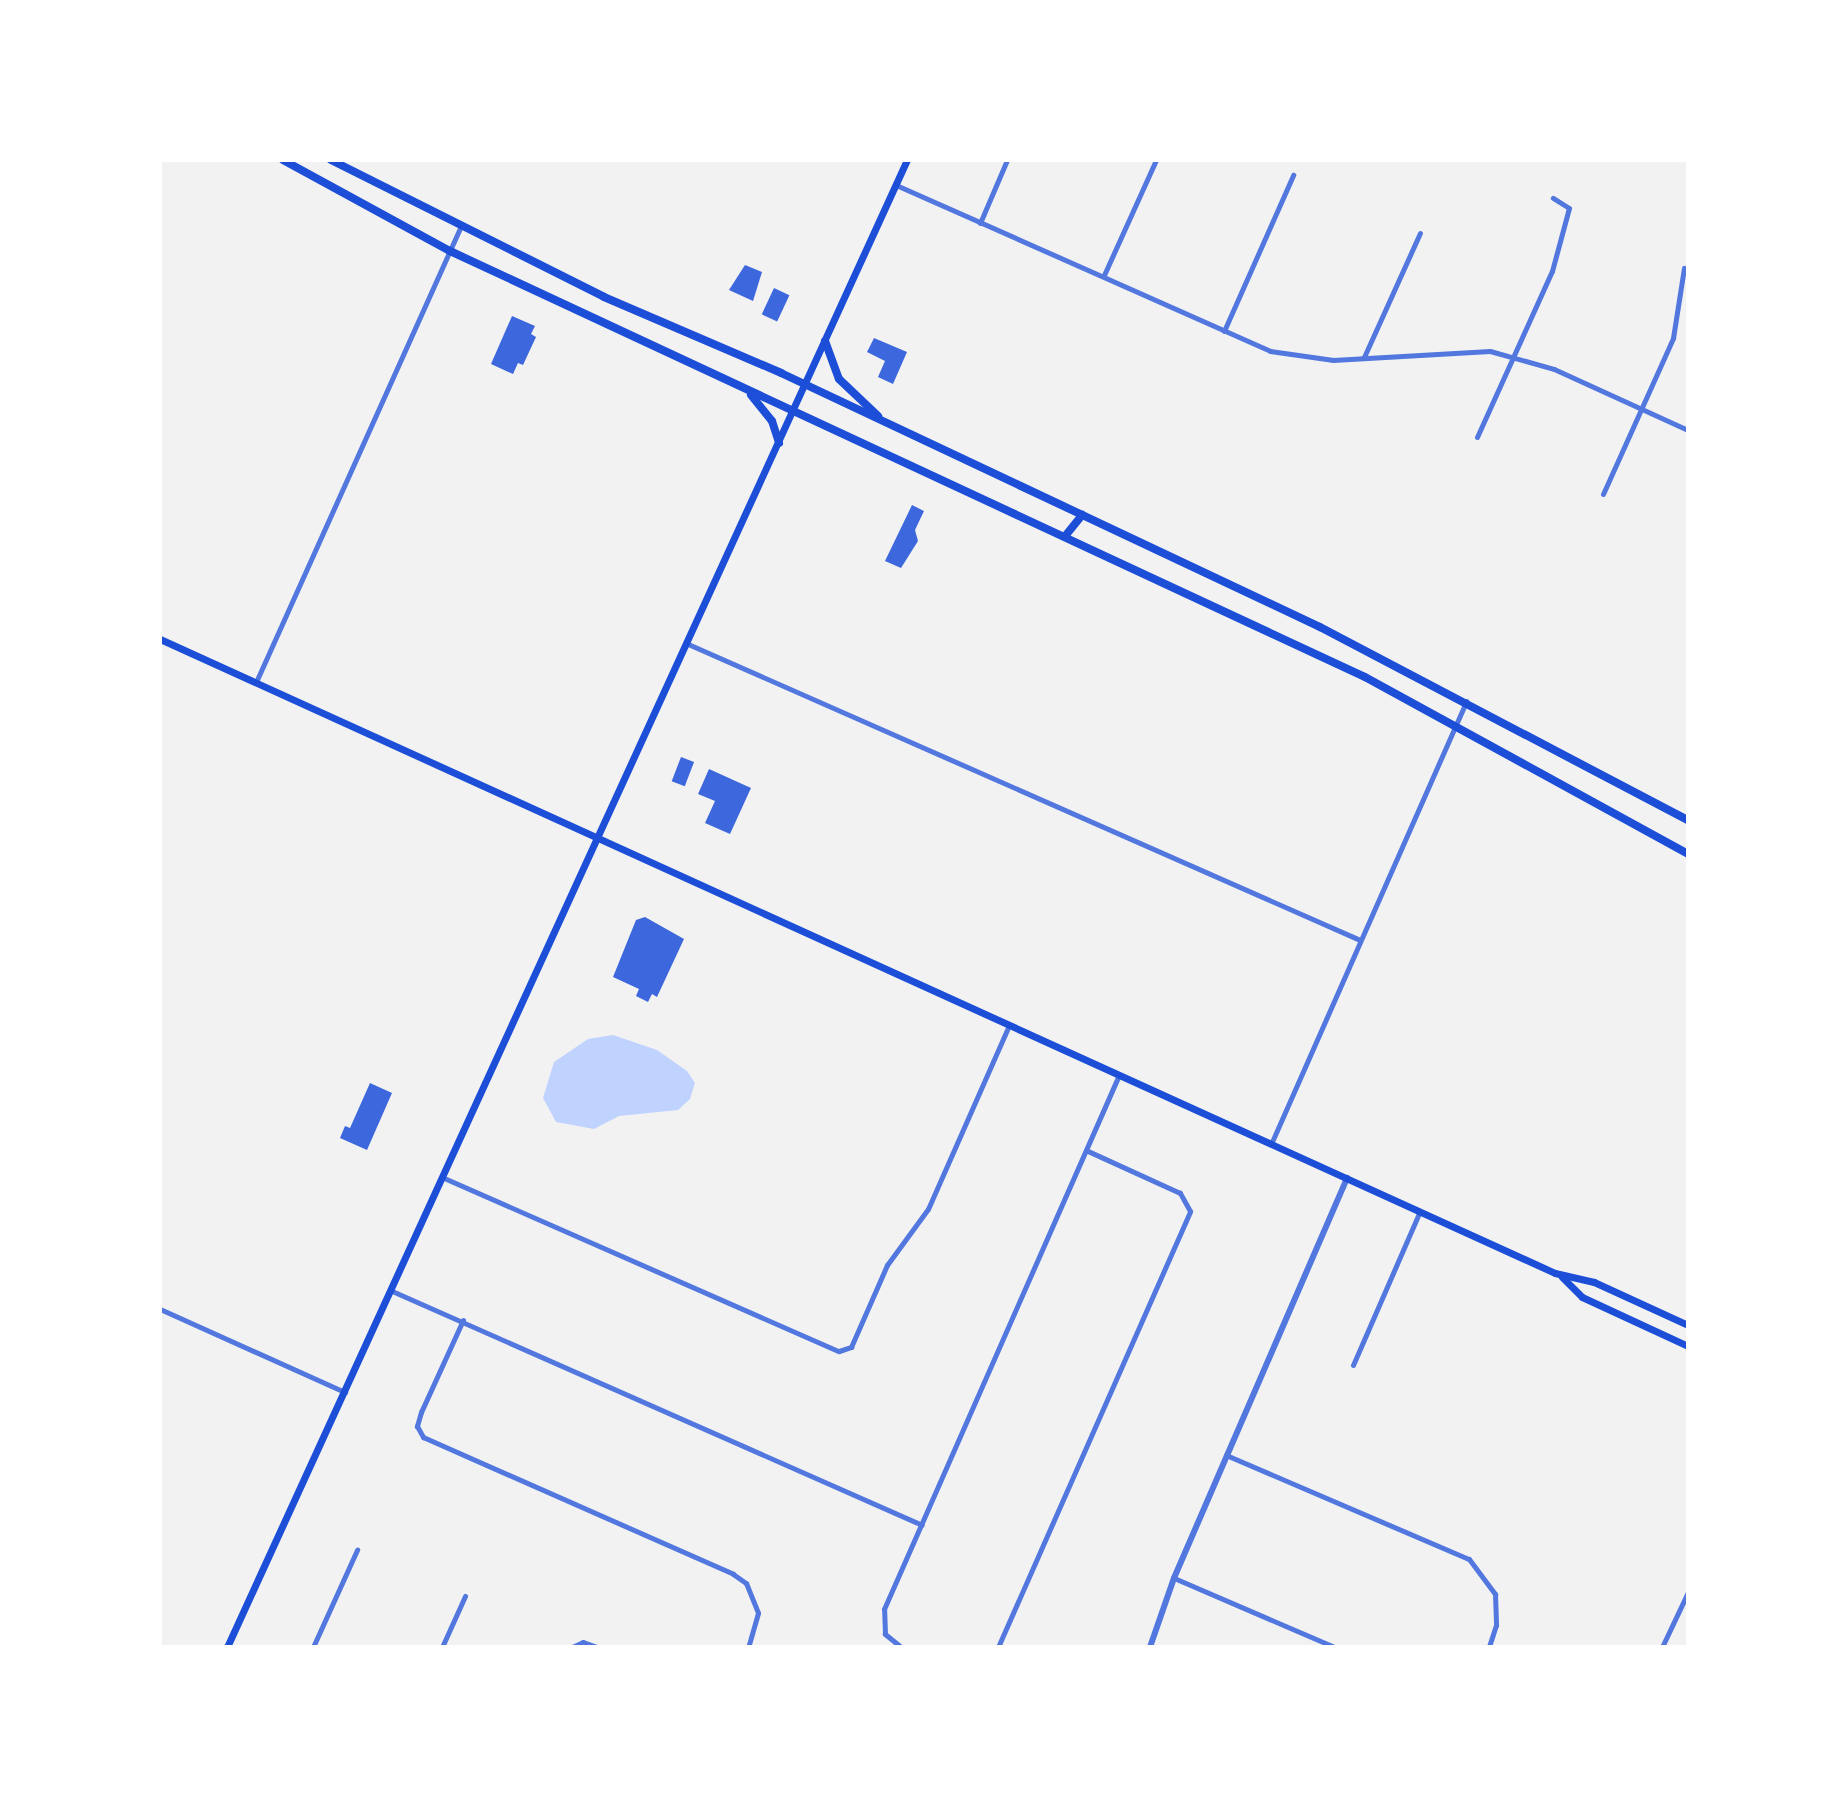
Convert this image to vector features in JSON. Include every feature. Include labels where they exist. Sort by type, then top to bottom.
[{"type":"main road","points":[[283,160],[450,251],[1066,535],[1353,672],[1688,854]]},
{"type":"main road","points":[[331,160],[460,228],[806,385],[1466,700],[1688,820]]},
{"type":"main road","points":[[227,1647],[907,160]]},
{"type":"main road","points":[[825,341],[839,379],[888,425]]},
{"type":"main road","points":[[738,385],[760,403],[779,443]]},
{"type":"main road","points":[[1066,535],[1082,515]]},
{"type":"main road","points":[[160,639],[1560,1275],[1594,1282],[1688,1325]]},
{"type":"main road","points":[[1560,1275],[1582,1297],[1688,1346]]},
{"type":"street","points":[[980,223],[1007,160]]},
{"type":"street","points":[[1104,275],[1156,160]]},
{"type":"street","points":[[1224,331],[1293,175]]},
{"type":"street","points":[[896,185],[1288,357],[1364,357],[1469,350],[1514,356],[1688,430]]},
{"type":"street","points":[[1477,437],[1514,356],[1567,225],[1567,204],[1553,198]]},
{"type":"street","points":[[256,682],[460,228]]},
{"type":"street","points":[[1364,357],[1420,233]]},
{"type":"street","points":[[1603,494],[1673,338],[1684,268]]},
{"type":"street","points":[[688,644],[1360,940]]},
{"type":"street","points":[[1271,1144],[1466,700]]},
{"type":"street","points":[[444,1178],[839,1351],[851,1347],[887,1265],[928,1209],[1009,1025]]},
{"type":"street","points":[[901,1647],[885,1634],[882,1621],[1119,1075]]},
{"type":"street","points":[[998,1647],[1190,1211],[1180,1193],[1088,1151]]},
{"type":"street","points":[[1150,1647],[1174,1578],[1347,1178]]},
{"type":"street","points":[[1353,1365],[1420,1211]]},
{"type":"street","points":[[392,1291],[922,1525]]},
{"type":"street","points":[[160,1309],[345,1392]]},
{"type":"street","points":[[463,1320],[421,1412],[417,1426],[423,1437],[733,1574],[746,1583],[758,1613],[748,1647]]},
{"type":"street","points":[[1226,1455],[1469,1559],[1495,1594],[1496,1625],[1489,1647]]},
{"type":"street","points":[[313,1647],[357,1550]]},
{"type":"street","points":[[1174,1578],[1334,1647]]},
{"type":"street","points":[[1662,1647],[1688,1592]]},
{"type":"street","points":[[442,1647],[465,1596]]},
{"type":"street","points":[[572,1647],[583,1642],[597,1647]]},
{"type":"water","points":[[613,1035],[657,1050],[687,1071],[695,1083],[690,1099],[678,1110],[619,1116],[594,1129],[556,1122],[543,1098],[554,1062],[588,1039]]},
{"type":"building","points":[[745,265],[762,272],[753,301],[729,290]]},
{"type":"building","points":[[774,288],[789,295],[777,321],[762,314]]},
{"type":"building","points":[[512,316],[535,326],[531,334],[536,337],[523,365],[518,363],[513,374],[491,364]]},
{"type":"building","points":[[874,338],[907,352],[893,384],[878,377],[885,361],[867,352]]},
{"type":"building","points":[[912,505],[924,511],[915,530],[918,541],[901,568],[885,561]]},
{"type":"building","points":[[681,757],[694,762],[685,786],[672,781]]},
{"type":"building","points":[[709,769],[751,788],[730,834],[705,823],[715,801],[698,794]]},
{"type":"building","points":[[645,917],[684,939],[657,997],[652,994],[648,1002],[636,996],[639,989],[613,977],[636,920]]},
{"type":"building","points":[[370,1083],[392,1093],[367,1150],[340,1138],[345,1126],[350,1128]]}]
